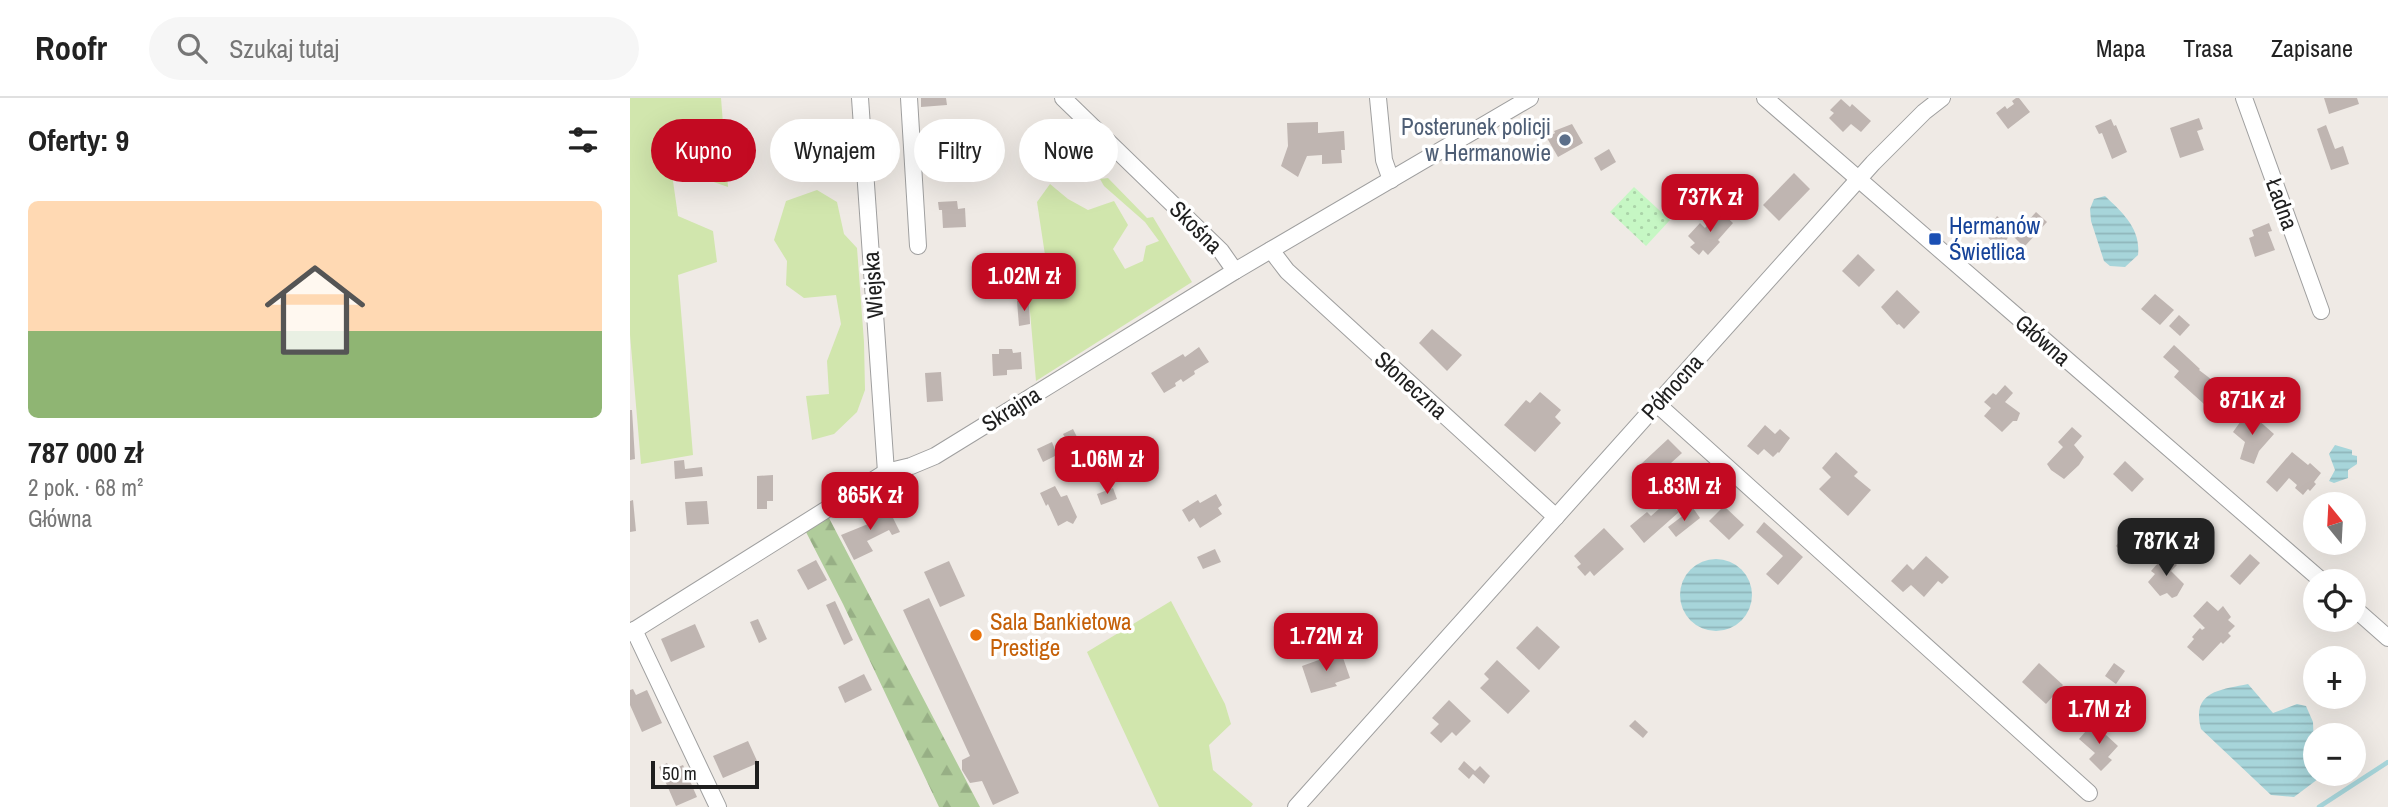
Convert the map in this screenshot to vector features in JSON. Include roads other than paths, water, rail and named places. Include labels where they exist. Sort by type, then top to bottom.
[{"type":"street","name":"Wiejska","points":[[860,98],[886,472]]},
{"type":"street","points":[[909,98],[918,246]]},
{"type":"street","name":"Skośna","points":[[1063,98],[1221,251],[1235,271]]},
{"type":"street","points":[[1378,98],[1384,160],[1391,180]]},
{"type":"street","name":"Skrajna","points":[[632,632],[886,472],[911,467],[935,456],[1235,271],[1391,180],[1511,103],[1530,98]]},
{"type":"street","name":"Główna","points":[[1765,98],[2308,569]]},
{"type":"street","name":"Północna","points":[[1296,807],[1858,180],[1924,112],[1942,98]]},
{"type":"street","name":"Ładna","points":[[2244,98],[2321,311]]},
{"type":"street","name":"Słoneczna","points":[[1270,250],[1287,271],[1556,517]]},
{"type":"street","points":[[1657,404],[2089,793]]},
{"type":"street","points":[[2366,619],[2388,638]]},
{"type":"street","points":[[632,632],[718,807]]},
{"type":"water","points":[[2105,196],[2124,215],[2137,237],[2138,255],[2125,267],[2110,266],[2104,261],[2091,221],[2090,209],[2094,199]]},
{"type":"water","points":[[2335,445],[2352,450],[2352,455],[2357,456],[2357,464],[2348,470],[2348,478],[2334,483],[2329,481],[2335,470],[2329,454]]},
{"type":"water","points":[[1716,559],[1736,565],[1746,575],[1752,595],[1746,615],[1736,625],[1716,631],[1696,625],[1686,615],[1680,595],[1686,575],[1696,565]]},
{"type":"water","points":[[2248,684],[2273,713],[2297,704],[2307,709],[2313,723],[2303,723],[2303,786],[2309,786],[2294,797],[2271,795],[2201,729],[2200,707],[2210,694]]},
{"type":"waterway","points":[[2319,807],[2388,762]]},
{"type":"place","name":"Posterunek policji w Hermanowie","points":[[1565,140]]},
{"type":"place","name":"Hermanów Świetlica","points":[[1935,239]]},
{"type":"place","name":"Sala Bankietowa Prestige","points":[[976,635]]}]
